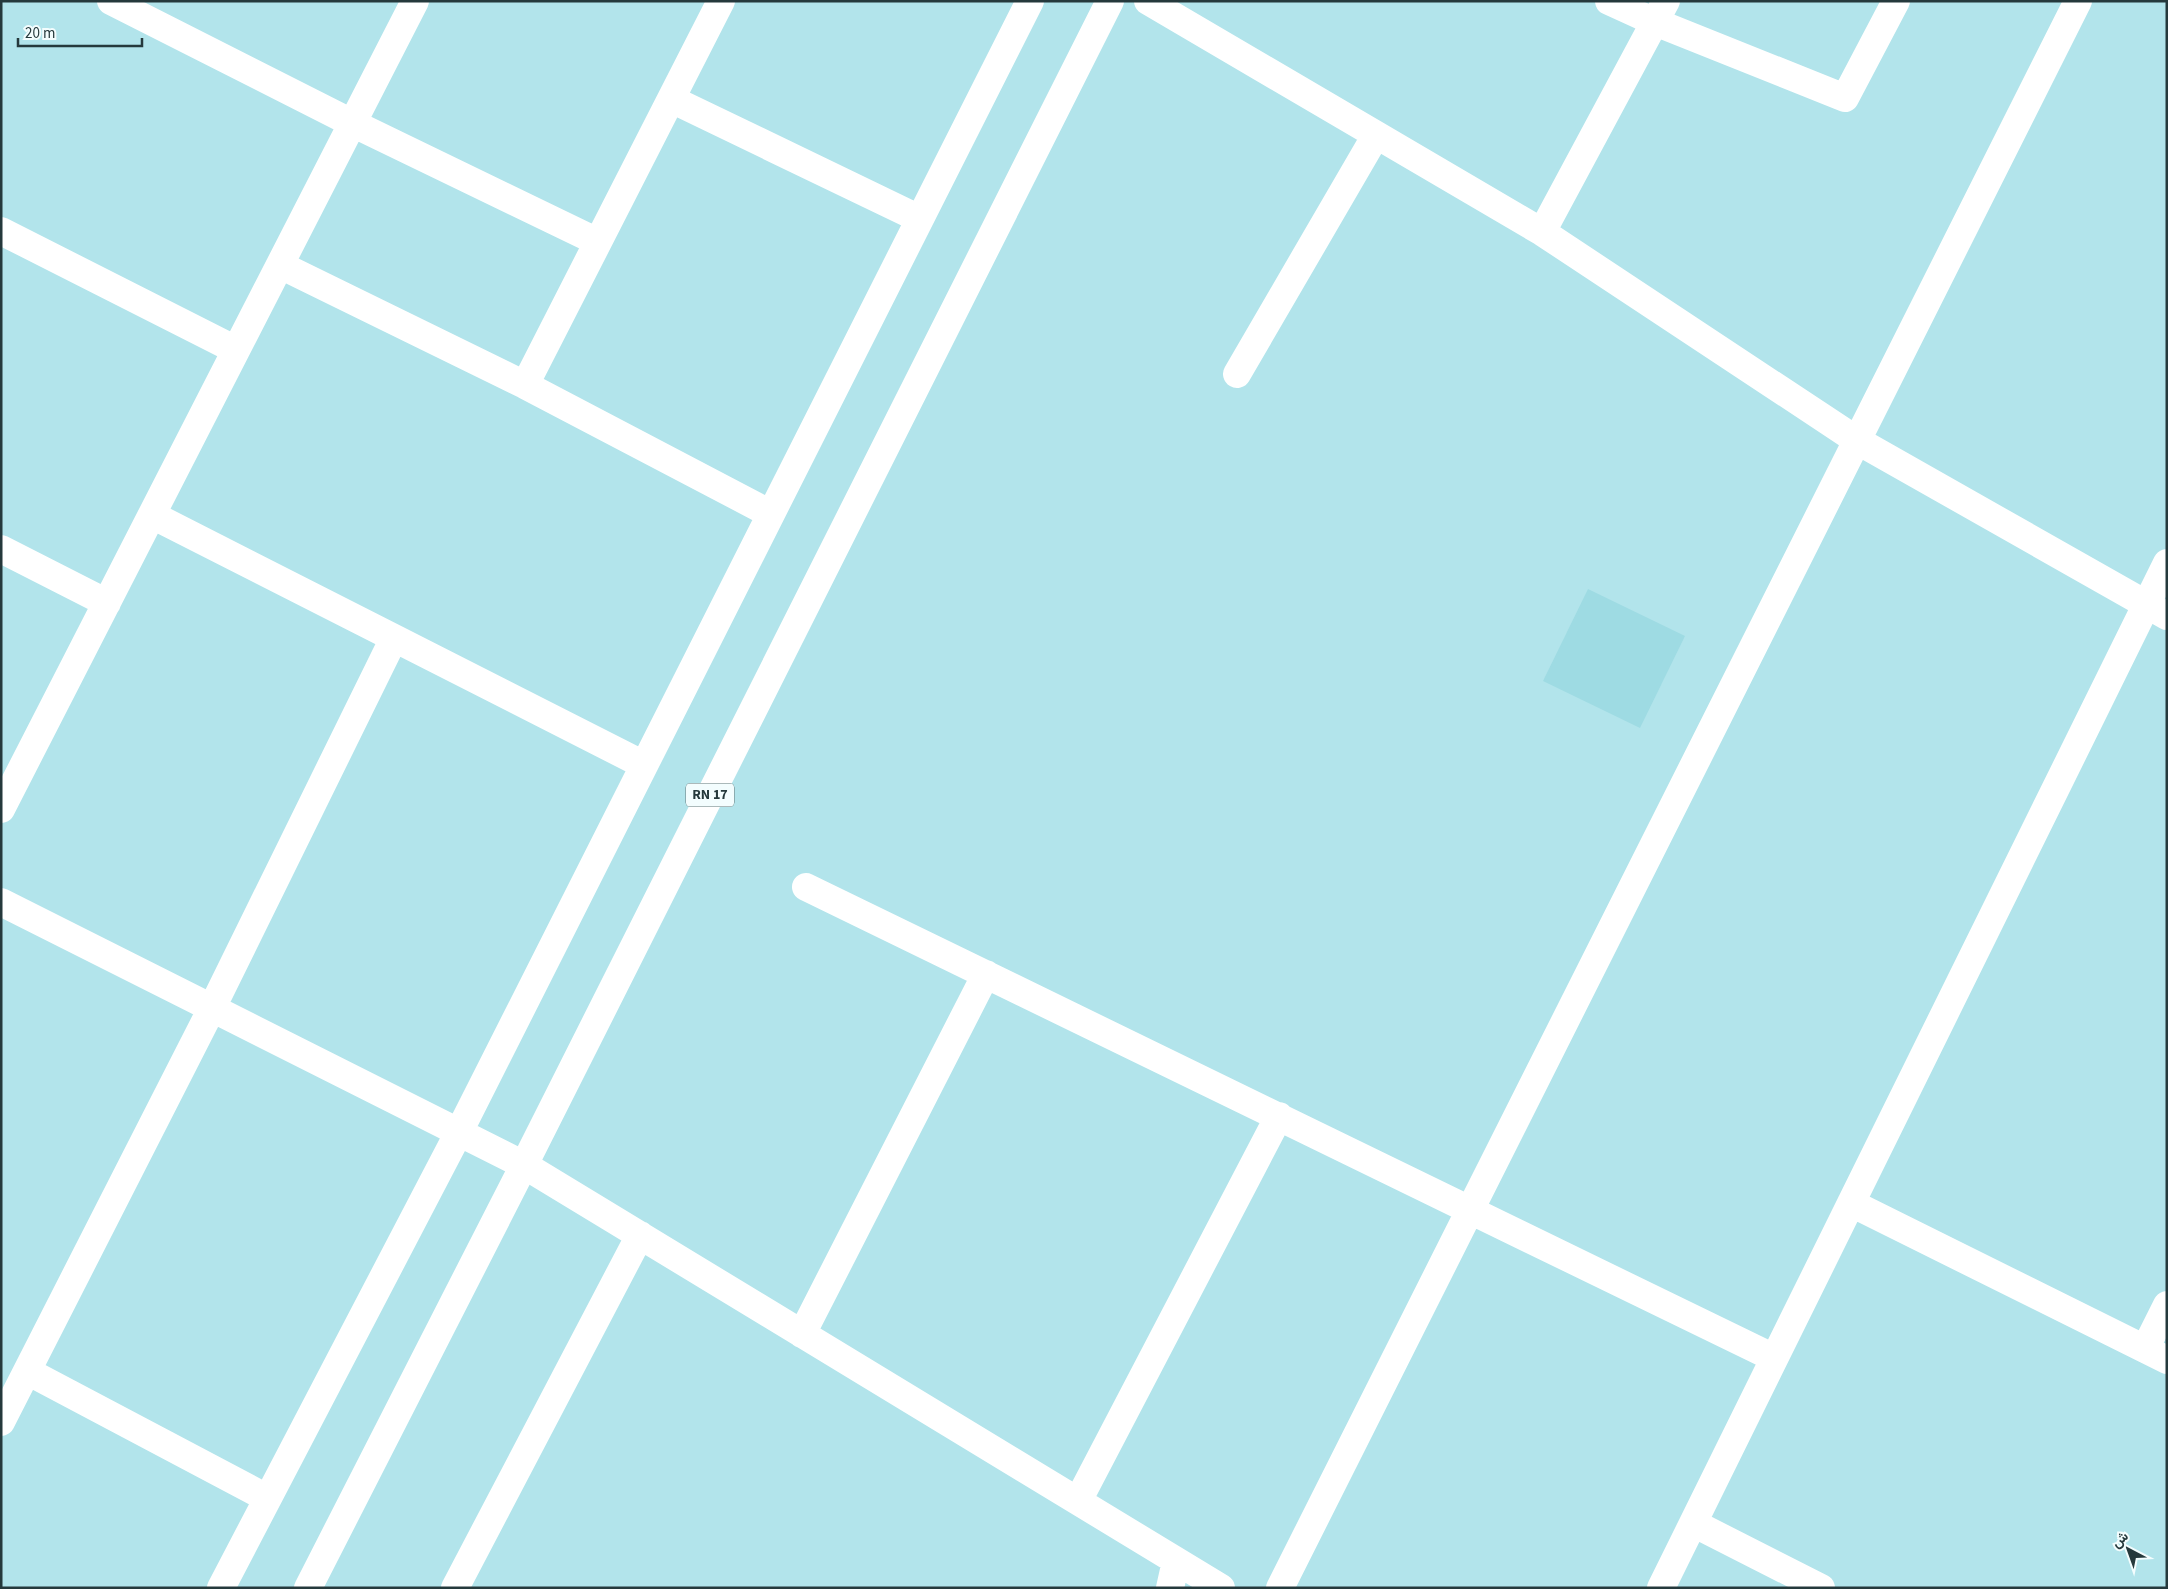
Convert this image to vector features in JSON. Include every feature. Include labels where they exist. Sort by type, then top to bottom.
[{"type":"street","points":[[111,1],[352,123],[598,242]]},
{"type":"street","points":[[1,809],[415,1]]},
{"type":"street","points":[[525,385],[721,1]]},
{"type":"street","points":[[220,1588],[458,1132],[1030,1]]},
{"type":"street","name":"RN 17","points":[[308,1588],[524,1165],[1110,1]]},
{"type":"street","points":[[1148,1],[1542,232],[1858,442],[2156,609]]},
{"type":"street","points":[[1609,1],[1660,12],[1845,98],[1896,1]]},
{"type":"street","points":[[1280,1588],[1858,442],[2078,1]]},
{"type":"street","points":[[1542,232],[1660,12]]},
{"type":"street","points":[[671,99],[920,219]]},
{"type":"street","points":[[1237,374],[1376,135]]},
{"type":"street","points":[[1,231],[236,350]]},
{"type":"street","points":[[280,266],[525,385],[771,514]]},
{"type":"street","points":[[152,515],[644,765]]},
{"type":"street","points":[[1,549],[106,603]]},
{"type":"street","points":[[1661,1588],[1851,1203],[2156,609],[2167,563]]},
{"type":"street","points":[[1,1422],[212,1008],[394,638]]},
{"type":"street","points":[[806,887],[1774,1358]]},
{"type":"street","points":[[1,902],[524,1165],[1221,1588]]},
{"type":"street","points":[[802,1334],[986,974]]},
{"type":"street","points":[[1078,1501],[1279,1116]]},
{"type":"street","points":[[1851,1203],[2156,1354],[2167,1305]]},
{"type":"street","points":[[455,1588],[640,1235]]},
{"type":"street","points":[[27,1372],[267,1498]]},
{"type":"street","points":[[1694,1524],[1821,1588]]},
{"type":"street","points":[[1170,1588],[1176,1561]]},
{"type":"shaded area","points":[[1588,589],[1685,636],[1640,728],[1543,681]]}]
